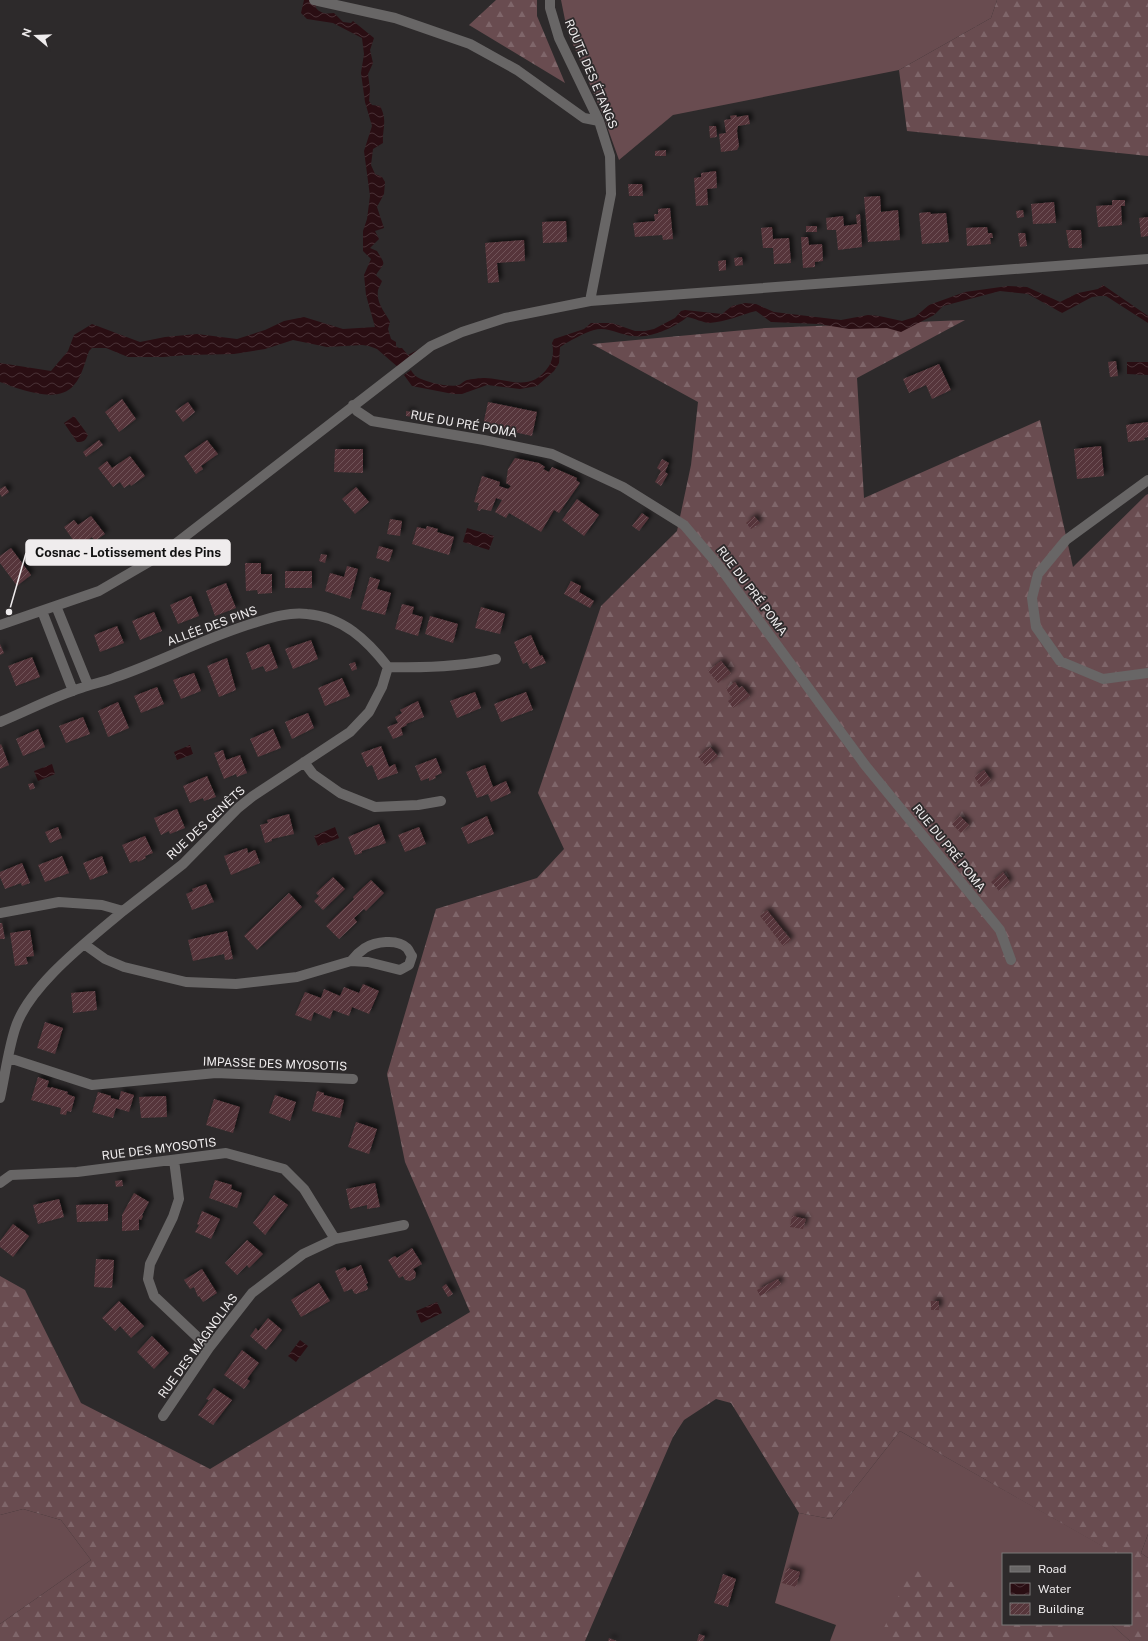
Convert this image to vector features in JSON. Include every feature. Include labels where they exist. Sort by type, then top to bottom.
[{"type":"street","points":[[316,0],[395,18],[470,44],[518,70],[584,118],[599,121]]},
{"type":"street","name":"ROUTE DES ÉTANGS","points":[[550,0],[550,8],[559,38],[599,121],[610,156],[611,194],[590,301]]},
{"type":"street","points":[[0,625],[99,591],[161,555],[353,405],[432,346],[462,332],[505,318],[590,301],[1148,259]]},
{"type":"street","name":"RUE DU PRÉ POMA","points":[[353,405],[357,411],[372,421],[484,440],[552,454],[623,487],[684,525],[719,566],[865,765],[1000,930],[1011,960]]},
{"type":"street","points":[[1148,480],[1066,540],[1038,574],[1032,598],[1036,627],[1060,661],[1103,679],[1148,673]]},
{"type":"street","points":[[56,606],[80,688]]},
{"type":"street","points":[[42,611],[80,688]]},
{"type":"street","name":"ALLÉE DES PINS","points":[[0,722],[80,688],[116,678],[235,628],[281,615],[307,614],[330,618],[349,627],[376,651],[388,667]]},
{"type":"street","points":[[388,667],[425,668],[472,664],[496,659]]},
{"type":"street","name":"RUE DES GENÊTS","points":[[0,1098],[15,1028],[24,1008],[37,989],[84,944],[183,864],[238,808],[253,796],[350,732],[369,712],[382,687],[388,667]]},
{"type":"street","points":[[304,762],[313,774],[340,793],[375,807],[418,805],[441,801]]},
{"type":"street","points":[[0,913],[59,902],[102,905],[123,911]]},
{"type":"street","points":[[84,944],[105,959],[124,967],[186,982],[236,984],[297,977],[351,961],[368,962],[400,970],[409,965],[412,956],[406,947],[395,942],[385,942],[366,947],[351,961]]},
{"type":"street","name":"IMPASSE DES MYOSOTIS","points":[[9,1058],[92,1085],[216,1073],[353,1079]]},
{"type":"street","name":"RUE DES MYOSOTIS","points":[[0,1183],[11,1175],[77,1172],[226,1153],[284,1169],[304,1189],[335,1239]]},
{"type":"street","points":[[174,1160],[179,1198],[173,1217],[150,1264],[148,1279],[154,1296],[209,1348]]},
{"type":"street","name":"RUE DES MAGNOLIAS","points":[[163,1416],[209,1348],[252,1293],[303,1254],[335,1239],[404,1225]]},
{"type":"green space","points":[[496,0],[537,0],[537,16],[565,83],[469,25]]},
{"type":"green space","points":[[561,0],[997,0],[991,18],[899,70],[673,115],[619,160],[604,118],[567,30]]},
{"type":"green space","points":[[997,0],[1148,0],[1148,156],[907,131],[899,70],[991,18]]},
{"type":"green space","points":[[965,320],[857,378],[864,498],[1040,420],[1073,567],[1148,494],[1148,1534],[1141,1553],[1148,1558],[1148,1641],[1130,1641],[1112,1625],[1132,1625],[1132,1553],[1107,1553],[1107,1549],[900,1431],[831,1519],[799,1513],[731,1403],[716,1399],[684,1420],[673,1437],[585,1641],[0,1641],[0,1624],[91,1560],[61,1520],[23,1509],[0,1515],[0,1276],[25,1290],[81,1403],[210,1469],[470,1312],[405,1162],[387,1074],[436,909],[537,878],[564,849],[538,793],[601,606],[677,531],[691,465],[698,402],[592,344],[766,328]]},
{"type":"green space","points":[[900,1431],[1108,1549],[1107,1553],[1002,1553],[1002,1625],[1112,1625],[1130,1641],[830,1641],[836,1625],[775,1603],[799,1513],[831,1519]]},
{"type":"green space","points":[[23,1509],[61,1520],[91,1560],[0,1624],[0,1515]]},
{"type":"green space","points":[[1148,1534],[1148,1558],[1141,1553]]},
{"type":"green space","points":[[911,1569],[1002,1598],[1002,1625],[1063,1625],[1059,1641],[878,1641]]},
{"type":"water","points":[[304,0],[316,0],[316,8],[320,11],[334,13],[343,22],[351,23],[353,21],[374,38],[370,50],[373,63],[368,74],[370,89],[369,101],[372,105],[380,106],[384,116],[383,143],[373,149],[371,165],[375,174],[382,177],[385,182],[384,194],[377,207],[384,228],[375,231],[379,239],[370,248],[377,251],[383,262],[376,275],[382,281],[378,290],[378,299],[390,322],[388,329],[391,339],[396,342],[396,346],[402,348],[408,355],[425,346],[399,368],[377,349],[369,346],[327,347],[293,340],[265,349],[234,354],[163,357],[128,357],[106,348],[92,348],[89,351],[79,377],[74,385],[67,391],[49,395],[38,394],[0,382],[0,363],[51,371],[68,351],[74,335],[92,324],[140,342],[165,337],[197,334],[237,339],[265,330],[284,321],[304,317],[343,329],[375,327],[366,295],[364,275],[371,259],[363,251],[363,231],[367,219],[370,196],[364,151],[372,126],[365,102],[361,73],[364,54],[362,38],[333,23],[307,19],[301,13]]},
{"type":"water","points":[[1103,285],[1148,316],[1148,323],[1106,296],[1092,297],[1062,313],[1028,294],[1000,291],[943,306],[934,315],[901,332],[887,328],[849,329],[819,324],[771,322],[756,311],[727,320],[709,323],[687,317],[676,325],[647,336],[628,335],[604,329],[594,330],[577,337],[560,347],[559,363],[554,371],[537,386],[520,389],[487,385],[462,394],[453,394],[412,386],[404,375],[411,370],[421,379],[431,383],[450,386],[459,385],[467,380],[483,378],[511,382],[527,382],[542,374],[549,366],[552,358],[552,343],[554,339],[584,329],[591,323],[612,323],[635,331],[645,331],[654,329],[675,318],[681,311],[685,310],[722,314],[732,306],[745,303],[756,304],[774,312],[841,320],[868,315],[902,321],[915,317],[929,305],[965,292],[1008,286],[1027,287],[1060,302],[1078,293],[1098,289]]},
{"type":"water","points":[[1127,362],[1148,362],[1148,375],[1127,374]]},
{"type":"water","points":[[74,416],[88,435],[83,441],[77,442],[64,423]]},
{"type":"water","points":[[467,528],[494,536],[489,550],[463,542]]},
{"type":"water","points":[[190,745],[193,754],[177,760],[174,752]]},
{"type":"water","points":[[52,764],[55,774],[38,781],[34,771]]},
{"type":"water","points":[[335,827],[339,838],[318,846],[314,836]]},
{"type":"water","points":[[437,1302],[442,1313],[421,1323],[416,1311]]},
{"type":"water","points":[[300,1340],[308,1346],[296,1362],[288,1356]]},
{"type":"building","points":[[736,115],[737,117],[748,115],[750,124],[738,126],[737,131],[739,146],[737,150],[721,152],[719,134],[726,133],[724,120],[731,119],[730,116]]},
{"type":"building","points":[[709,126],[716,126],[717,137],[710,138]]},
{"type":"building","points":[[666,150],[666,156],[655,156],[655,151]]},
{"type":"building","points":[[716,171],[717,188],[707,189],[708,205],[696,206],[694,178],[701,177],[701,173]]},
{"type":"building","points":[[628,184],[642,184],[643,196],[629,196]]},
{"type":"building","points":[[880,196],[881,212],[898,210],[900,240],[868,242],[864,197]]},
{"type":"building","points":[[1112,200],[1125,200],[1125,206],[1121,206],[1122,225],[1098,227],[1096,206],[1112,205]]},
{"type":"building","points":[[1054,202],[1056,223],[1033,224],[1031,204]]},
{"type":"building","points":[[670,208],[673,239],[663,240],[662,235],[635,237],[633,223],[655,221],[654,214],[658,214],[658,209]]},
{"type":"building","points":[[1023,210],[1024,217],[1017,218],[1016,211]]},
{"type":"building","points":[[930,212],[931,214],[946,213],[949,242],[922,244],[919,213]]},
{"type":"building","points":[[860,214],[862,247],[838,250],[836,230],[827,230],[826,218],[843,216],[844,226],[857,224],[856,215]]},
{"type":"building","points":[[1148,217],[1148,236],[1141,237],[1139,218]]},
{"type":"building","points":[[566,221],[567,242],[543,243],[542,222]]},
{"type":"building","points":[[806,226],[817,226],[817,232],[806,232]]},
{"type":"building","points":[[772,227],[773,239],[789,238],[791,263],[774,264],[773,248],[763,248],[761,228]]},
{"type":"building","points":[[987,227],[988,233],[992,233],[993,238],[990,238],[991,244],[967,246],[966,228]]},
{"type":"building","points":[[1066,230],[1081,230],[1082,248],[1069,248]]},
{"type":"building","points":[[1018,233],[1025,233],[1027,246],[1020,247]]},
{"type":"building","points":[[801,237],[808,237],[809,245],[822,244],[823,261],[815,262],[815,267],[803,268]]},
{"type":"building","points":[[524,240],[525,261],[497,263],[499,282],[488,283],[485,243]]},
{"type":"building","points":[[742,257],[743,265],[735,266],[734,258]]},
{"type":"building","points":[[726,260],[726,270],[719,271],[718,261]]},
{"type":"building","points":[[1116,361],[1118,376],[1110,377],[1108,362]]},
{"type":"building","points":[[939,364],[951,390],[932,399],[926,385],[909,393],[903,379]]},
{"type":"building","points":[[122,399],[136,419],[119,432],[105,412]]},
{"type":"building","points":[[188,402],[195,412],[183,422],[175,411]]},
{"type":"building","points":[[488,402],[537,412],[532,436],[483,425]]},
{"type":"building","points":[[406,411],[413,412],[413,417],[406,416]]},
{"type":"building","points":[[1148,422],[1148,437],[1144,438],[1145,440],[1128,442],[1126,425]]},
{"type":"building","points":[[99,440],[103,445],[86,457],[83,452]]},
{"type":"building","points":[[207,440],[218,454],[201,466],[203,469],[196,474],[184,456]]},
{"type":"building","points":[[1101,446],[1104,476],[1077,479],[1074,449]]},
{"type":"building","points":[[335,449],[363,449],[363,473],[334,472]]},
{"type":"building","points":[[130,456],[145,476],[131,486],[130,484],[124,488],[120,482],[113,487],[98,468],[107,461],[112,468]]},
{"type":"building","points":[[515,458],[539,463],[545,467],[543,469],[549,472],[552,467],[577,478],[576,480],[580,483],[559,513],[554,510],[541,532],[509,513],[506,518],[495,512],[502,500],[496,498],[491,511],[481,509],[480,511],[477,510],[479,503],[474,502],[482,476],[500,482],[499,486],[508,489],[511,486],[506,483],[508,469]]},
{"type":"building","points":[[662,459],[669,463],[665,472],[668,474],[661,486],[655,482],[661,471],[657,468]]},
{"type":"building","points":[[5,486],[9,492],[2,497],[0,494],[0,489]]},
{"type":"building","points":[[356,487],[369,502],[355,514],[342,499]]},
{"type":"building","points":[[577,499],[599,515],[584,536],[562,520]]},
{"type":"building","points":[[642,513],[649,518],[639,531],[632,526]]},
{"type":"building","points":[[91,516],[105,534],[95,541],[92,537],[78,547],[64,527],[74,520],[78,525]]},
{"type":"building","points":[[754,516],[760,523],[751,529],[746,523]]},
{"type":"building","points":[[390,519],[402,521],[400,536],[387,534]]},
{"type":"building","points":[[427,526],[438,529],[437,532],[454,537],[449,555],[412,544],[417,527],[426,529]]},
{"type":"building","points":[[379,546],[393,550],[389,562],[376,558]]},
{"type":"building","points":[[11,548],[31,575],[17,586],[0,563],[0,556]]},
{"type":"building","points":[[321,554],[327,555],[325,563],[319,561]]},
{"type":"building","points":[[245,563],[261,563],[261,574],[272,574],[272,593],[258,594],[257,590],[246,591]]},
{"type":"building","points":[[347,566],[358,569],[350,599],[325,591],[330,573],[344,577]]},
{"type":"building","points":[[285,571],[312,571],[312,588],[285,588]]},
{"type":"building","points":[[370,577],[380,580],[377,589],[391,593],[385,615],[361,609]]},
{"type":"building","points":[[571,581],[581,586],[579,592],[594,601],[590,608],[564,594]]},
{"type":"building","points":[[226,583],[236,608],[215,616],[206,591]]},
{"type":"building","points":[[191,596],[199,616],[178,624],[170,605]]},
{"type":"building","points":[[402,604],[414,607],[412,614],[423,617],[418,636],[395,629]]},
{"type":"building","points":[[481,607],[505,614],[500,634],[475,628]]},
{"type":"building","points":[[154,612],[162,631],[140,640],[132,621]]},
{"type":"building","points":[[430,616],[458,624],[453,643],[425,634]]},
{"type":"building","points":[[117,626],[124,643],[100,652],[94,635]]},
{"type":"building","points":[[531,635],[540,656],[542,655],[546,663],[530,669],[527,662],[523,664],[514,642]]},
{"type":"building","points":[[311,640],[318,659],[293,669],[285,649]]},
{"type":"building","points":[[0,644],[4,653],[0,655]]},
{"type":"building","points":[[269,644],[278,668],[266,672],[263,666],[252,670],[246,653]]},
{"type":"building","points":[[32,657],[40,677],[16,686],[8,666]]},
{"type":"building","points":[[227,658],[236,690],[219,697],[207,666]]},
{"type":"building","points":[[721,661],[731,673],[718,683],[708,671]]},
{"type":"building","points":[[355,662],[357,669],[352,671],[349,664]]},
{"type":"building","points":[[194,673],[201,691],[181,699],[173,680]]},
{"type":"building","points":[[342,678],[350,696],[325,706],[318,688]]},
{"type":"building","points":[[735,682],[739,688],[742,686],[750,696],[733,708],[728,701],[732,698],[726,689]]},
{"type":"building","points":[[157,687],[164,704],[141,713],[134,696]]},
{"type":"building","points":[[475,692],[481,708],[457,718],[450,701]]},
{"type":"building","points":[[526,692],[533,710],[501,722],[494,704]]},
{"type":"building","points":[[418,701],[424,717],[406,724],[407,725],[401,728],[403,735],[393,739],[387,727],[398,723],[395,717],[402,713],[400,710]]},
{"type":"building","points":[[118,702],[129,728],[108,737],[98,711]]},
{"type":"building","points":[[308,713],[314,728],[292,739],[285,722]]},
{"type":"building","points":[[83,717],[90,734],[66,743],[59,726]]},
{"type":"building","points":[[38,729],[45,747],[23,756],[16,739]]},
{"type":"building","points":[[273,729],[281,748],[258,757],[250,739]]},
{"type":"building","points":[[1,744],[9,765],[0,769],[0,745]]},
{"type":"building","points":[[381,746],[389,767],[395,764],[398,773],[378,780],[372,765],[367,767],[361,753]]},
{"type":"building","points":[[710,747],[718,756],[706,766],[698,757]]},
{"type":"building","points":[[223,750],[226,760],[240,755],[247,773],[237,777],[236,774],[224,779],[214,753]]},
{"type":"building","points":[[436,758],[442,773],[429,781],[429,778],[421,781],[415,766]]},
{"type":"building","points":[[485,765],[493,787],[506,781],[511,793],[491,802],[488,794],[477,798],[466,772]]},
{"type":"building","points":[[984,770],[991,780],[981,787],[974,777]]},
{"type":"building","points":[[207,776],[216,797],[204,801],[203,798],[190,803],[183,786]]},
{"type":"building","points":[[33,783],[35,788],[30,790],[28,784]]},
{"type":"building","points":[[177,809],[185,828],[170,834],[169,831],[161,835],[154,818]]},
{"type":"building","points":[[289,814],[294,834],[272,839],[272,841],[265,843],[260,825],[268,823],[267,820]]},
{"type":"building","points":[[487,816],[494,834],[468,844],[461,828]]},
{"type":"building","points":[[960,816],[969,825],[961,833],[952,824]]},
{"type":"building","points":[[379,824],[386,843],[362,851],[362,853],[355,855],[348,837]]},
{"type":"building","points":[[58,827],[62,838],[50,843],[45,832]]},
{"type":"building","points":[[419,827],[426,844],[405,852],[398,835]]},
{"type":"building","points":[[145,836],[153,853],[145,856],[146,858],[138,862],[137,860],[130,863],[122,845]]},
{"type":"building","points":[[247,848],[248,853],[255,850],[260,863],[231,875],[224,856]]},
{"type":"building","points":[[62,856],[69,873],[45,882],[38,865]]},
{"type":"building","points":[[102,856],[108,873],[90,880],[83,863]]},
{"type":"building","points":[[22,863],[30,883],[22,886],[21,883],[5,889],[0,877],[0,872]]},
{"type":"building","points":[[1003,872],[1010,882],[999,891],[991,882]]},
{"type":"building","points":[[333,877],[345,889],[323,910],[314,901],[319,896],[316,893]]},
{"type":"building","points":[[371,880],[384,893],[366,911],[364,909],[354,918],[357,922],[339,939],[326,926]]},
{"type":"building","points":[[206,884],[214,902],[192,910],[186,894],[193,891],[192,889]]},
{"type":"building","points":[[289,893],[302,907],[257,950],[244,936]]},
{"type":"building","points":[[767,910],[791,940],[783,946],[760,916]]},
{"type":"building","points":[[0,923],[2,923],[5,939],[0,939]]},
{"type":"building","points":[[30,930],[34,956],[26,957],[28,964],[15,966],[10,933]]},
{"type":"building","points":[[227,931],[233,959],[225,960],[224,954],[193,961],[188,940]]},
{"type":"building","points":[[363,984],[379,991],[369,1014],[352,1007],[349,1016],[333,1010],[330,1019],[314,1012],[311,1021],[295,1015],[305,992],[321,998],[324,989],[340,996],[344,987],[359,993]]},
{"type":"building","points":[[95,991],[97,1010],[73,1013],[71,993]]},
{"type":"building","points":[[45,1022],[63,1028],[55,1054],[37,1048]]},
{"type":"building","points":[[38,1077],[49,1081],[47,1087],[68,1092],[67,1094],[75,1097],[71,1112],[67,1111],[66,1115],[60,1114],[61,1108],[31,1100]]},
{"type":"building","points":[[121,1091],[134,1095],[129,1112],[116,1108],[113,1118],[92,1112],[98,1092],[119,1100]]},
{"type":"building","points":[[317,1091],[324,1093],[324,1095],[344,1100],[340,1118],[312,1111]]},
{"type":"building","points":[[275,1095],[296,1102],[290,1121],[269,1113]]},
{"type":"building","points":[[166,1096],[167,1117],[141,1118],[139,1097]]},
{"type":"building","points":[[214,1099],[240,1107],[233,1133],[206,1125]]},
{"type":"building","points":[[356,1122],[377,1129],[369,1154],[348,1147]]},
{"type":"building","points":[[122,1180],[123,1186],[116,1187],[115,1181]]},
{"type":"building","points":[[215,1180],[232,1185],[231,1189],[242,1193],[237,1208],[209,1198]]},
{"type":"building","points":[[375,1183],[380,1207],[367,1209],[367,1205],[350,1209],[346,1189]]},
{"type":"building","points":[[134,1193],[149,1202],[141,1220],[139,1219],[139,1230],[122,1231],[122,1215]]},
{"type":"building","points":[[274,1195],[288,1205],[265,1235],[253,1223]]},
{"type":"building","points":[[59,1199],[64,1217],[38,1224],[33,1205]]},
{"type":"building","points":[[108,1204],[108,1221],[77,1222],[76,1205]]},
{"type":"building","points":[[202,1211],[220,1219],[211,1239],[195,1232],[199,1225],[197,1224]]},
{"type":"building","points":[[792,1216],[806,1219],[803,1229],[790,1227]]},
{"type":"building","points":[[13,1224],[29,1236],[13,1257],[0,1247],[0,1241]]},
{"type":"building","points":[[247,1240],[263,1254],[249,1268],[247,1265],[237,1275],[225,1263]]},
{"type":"building","points":[[412,1248],[422,1264],[413,1269],[416,1273],[415,1278],[410,1281],[405,1280],[403,1276],[399,1278],[388,1260],[395,1256],[397,1258]]},
{"type":"building","points":[[96,1259],[114,1260],[112,1288],[94,1287]]},
{"type":"building","points":[[361,1265],[368,1283],[366,1284],[368,1288],[367,1290],[356,1294],[352,1289],[344,1292],[335,1271],[345,1267],[347,1271]]},
{"type":"building","points":[[202,1269],[217,1293],[203,1302],[199,1296],[198,1297],[194,1287],[190,1289],[184,1280]]},
{"type":"building","points":[[778,1279],[781,1284],[760,1296],[757,1290]]},
{"type":"building","points":[[319,1283],[330,1301],[301,1317],[291,1300]]},
{"type":"building","points":[[446,1284],[453,1294],[448,1297],[442,1287]]},
{"type":"building","points":[[119,1301],[144,1326],[131,1338],[120,1326],[115,1331],[102,1318]]},
{"type":"building","points":[[931,1301],[939,1301],[939,1310],[931,1310]]},
{"type":"building","points":[[268,1318],[282,1330],[266,1350],[250,1336],[256,1328],[258,1331]]},
{"type":"building","points":[[152,1336],[169,1353],[154,1369],[137,1352]]},
{"type":"building","points":[[242,1350],[259,1363],[247,1379],[250,1381],[244,1389],[224,1375]]},
{"type":"building","points":[[214,1388],[232,1400],[213,1425],[198,1415],[209,1400],[206,1399]]},
{"type":"building","points":[[787,1568],[800,1572],[796,1587],[782,1583]]},
{"type":"building","points":[[723,1574],[736,1579],[728,1607],[714,1603]]},
{"type":"building","points":[[699,1634],[705,1636],[703,1641],[697,1641]]},
{"type":"building","points":[[609,1638],[617,1641],[608,1641]]},
{"type":"place","name":"Cosnac - Lotissement des Pins","points":[[9,612]]}]
